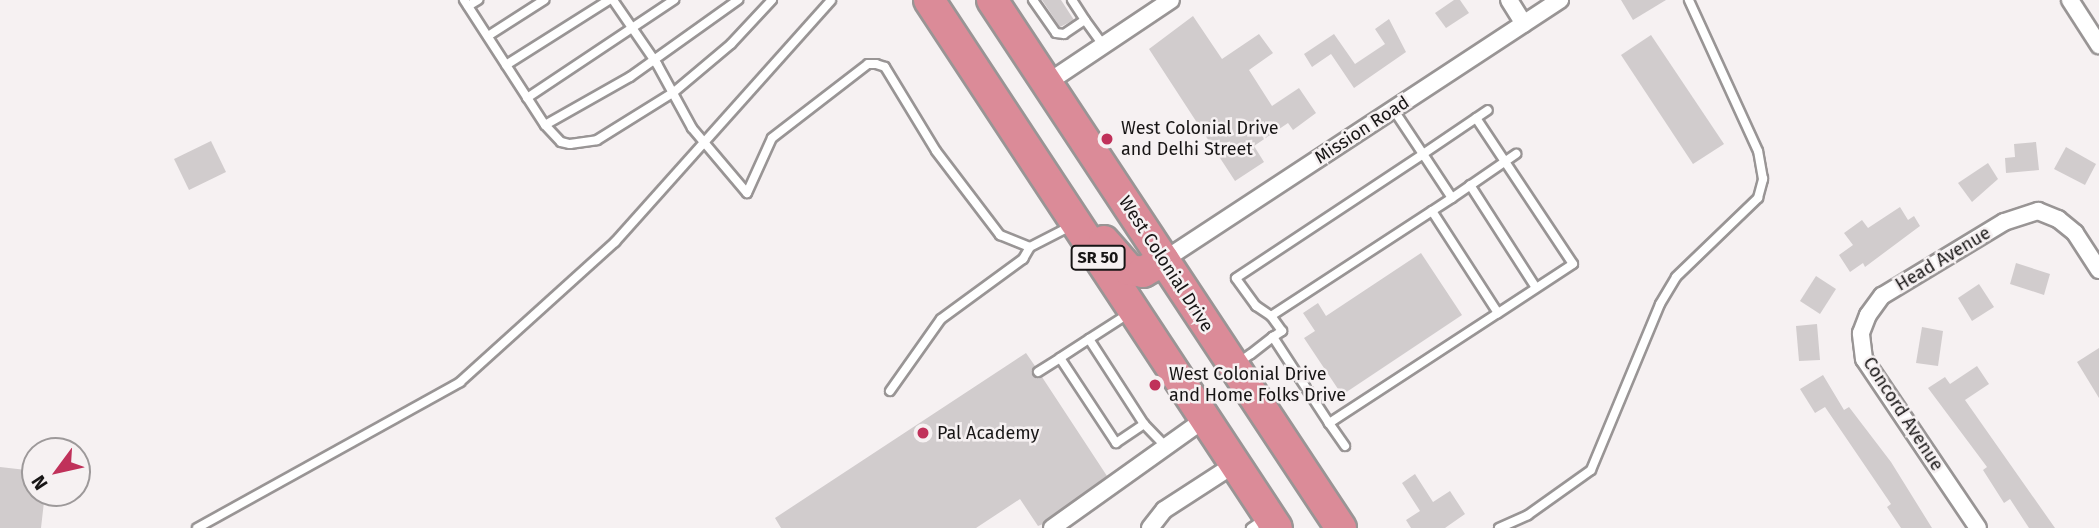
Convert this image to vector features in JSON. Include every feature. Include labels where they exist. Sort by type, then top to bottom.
[{"type":"highway","name":"SR 50","points":[[929,0],[1235,464],[1270,525]]},
{"type":"highway","name":"West Colonial Drive","points":[[1000,3],[1047,83],[1341,528]]},
{"type":"highway","points":[[1047,180],[1068,186],[1108,248],[1129,270],[1143,272],[1164,260]]},
{"type":"street","points":[[1047,83],[1171,0]]},
{"type":"street","points":[[1509,0],[1524,24]]},
{"type":"street","name":"Mission Road","points":[[1164,260],[1560,0]]},
{"type":"street","points":[[2070,0],[2099,45]]},
{"type":"street","name":"Head Avenue","points":[[1882,296],[2004,222],[2038,211],[2058,219],[2075,233],[2099,270]]},
{"type":"street","name":"Concord Avenue","points":[[1882,296],[1861,333],[1864,359],[1978,528]]},
{"type":"street","points":[[1052,528],[1205,419]]},
{"type":"street","points":[[1150,528],[1164,510],[1235,464]]},
{"type":"lane","points":[[478,0],[466,3],[545,125],[561,142],[584,144],[674,92],[732,44],[772,0]]},
{"type":"lane","points":[[488,36],[544,0]]},
{"type":"lane","points":[[506,65],[550,42],[611,0],[654,60],[692,128],[747,193],[772,138],[868,64],[885,67],[936,150],[1000,235],[1030,247]]},
{"type":"lane","points":[[527,98],[674,0]]},
{"type":"lane","points":[[545,125],[654,60],[738,0]]},
{"type":"lane","points":[[197,528],[460,382],[615,242],[831,0]]},
{"type":"lane","points":[[1033,0],[1059,34],[1085,20]]},
{"type":"lane","points":[[1072,0],[1103,45]]},
{"type":"lane","points":[[1499,528],[1528,515],[1591,470],[1660,304],[1676,277],[1758,198],[1763,178],[1758,151],[1689,0]]},
{"type":"lane","points":[[1393,109],[1452,198]]},
{"type":"lane","points":[[1233,365],[1282,331],[1271,316],[1256,306],[1236,278],[1488,110]]},
{"type":"lane","points":[[1329,423],[1573,264],[1476,118]]},
{"type":"lane","points":[[1271,316],[1516,153]]},
{"type":"lane","points":[[1469,185],[1536,288]]},
{"type":"lane","points":[[1432,211],[1498,313]]},
{"type":"lane","points":[[890,391],[941,318],[1023,259],[1030,247],[1075,223]]},
{"type":"lane","points":[[1038,372],[1133,310]]},
{"type":"lane","points":[[1273,337],[1345,446]]},
{"type":"lane","points":[[1089,339],[1144,424],[1166,448]]},
{"type":"lane","points":[[1060,358],[1116,443],[1144,424]]},
{"type":"building","points":[[1042,0],[1061,0],[1074,20],[1060,27]]},
{"type":"building","points":[[1454,0],[1460,0],[1469,13],[1446,28],[1435,13]]},
{"type":"building","points":[[1621,0],[1666,0],[1633,20]]},
{"type":"building","points":[[1193,16],[1222,59],[1259,34],[1273,53],[1249,70],[1272,106],[1299,88],[1316,113],[1293,130],[1288,123],[1254,146],[1264,162],[1235,181],[1149,49]]},
{"type":"building","points":[[1389,19],[1406,52],[1354,88],[1331,54],[1312,67],[1304,54],[1334,34],[1355,64],[1385,44],[1375,29]]},
{"type":"building","points":[[1651,35],[1724,144],[1693,164],[1621,55]]},
{"type":"building","points":[[211,141],[226,172],[189,190],[174,159]]},
{"type":"building","points":[[2036,142],[2039,170],[2006,173],[2005,158],[2015,157],[2014,144]]},
{"type":"building","points":[[2066,147],[2096,164],[2085,185],[2054,169]]},
{"type":"building","points":[[1988,163],[1998,179],[1972,202],[1958,183]]},
{"type":"building","points":[[1900,207],[1908,220],[1914,216],[1920,226],[1865,267],[1863,263],[1850,272],[1839,255],[1853,245],[1844,233],[1862,220],[1868,228]]},
{"type":"building","points":[[1421,253],[1462,315],[1342,395],[1304,338],[1315,331],[1303,313],[1318,303],[1326,316]]},
{"type":"building","points":[[2016,263],[2050,274],[2044,295],[2010,284]]},
{"type":"building","points":[[1816,276],[1836,289],[1820,314],[1800,301]]},
{"type":"building","points":[[1979,284],[1994,307],[1972,321],[1958,298]]},
{"type":"building","points":[[1817,324],[1820,360],[1799,361],[1796,326]]},
{"type":"building","points":[[1922,327],[1943,331],[1938,366],[1916,363]]},
{"type":"building","points":[[2099,348],[2099,398],[2077,362]]},
{"type":"building","points":[[1026,353],[1035,366],[1033,376],[1042,377],[1107,476],[1043,524],[1038,526],[1020,499],[976,528],[781,528],[775,518]]},
{"type":"building","points":[[1977,366],[1989,384],[1965,400],[2055,528],[2029,528],[2010,499],[2004,503],[1983,470],[1987,467],[1928,388],[1945,377],[1950,384]]},
{"type":"building","points":[[1823,375],[1844,410],[1849,407],[1891,462],[1932,528],[1901,528],[1887,507],[1891,504],[1825,407],[1815,413],[1800,389]]},
{"type":"building","points":[[0,467],[21,469],[21,507],[43,507],[41,528],[0,528]]},
{"type":"building","points":[[1415,474],[1433,502],[1450,491],[1465,514],[1445,528],[1411,528],[1406,520],[1420,511],[1402,483]]},
{"type":"place","name":"West Colonial Drive and Delhi Street","points":[[1107,139]]},
{"type":"place","name":"West Colonial Drive and Home Folks Drive","points":[[1155,385]]},
{"type":"place","name":"Pal Academy","points":[[923,433]]}]
